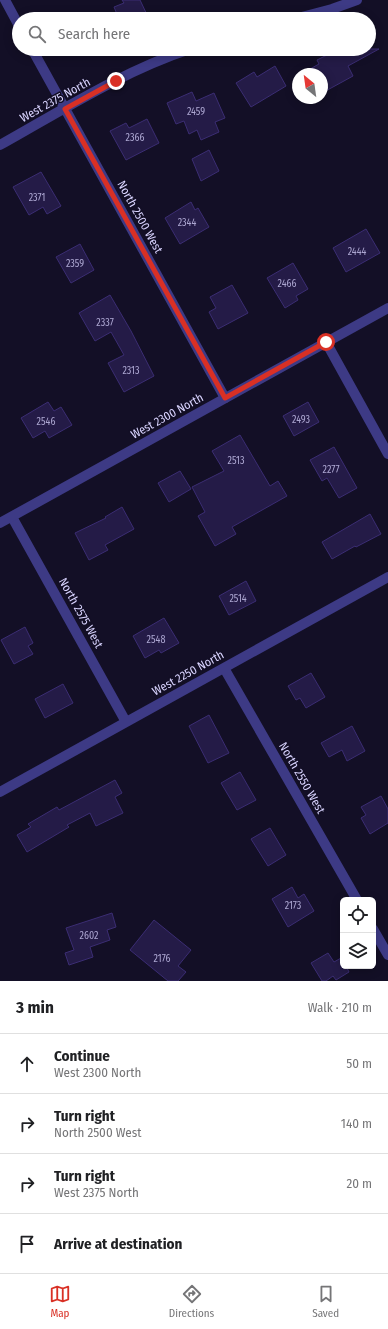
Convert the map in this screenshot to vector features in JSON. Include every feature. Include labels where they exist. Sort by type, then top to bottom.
[{"type":"street","points":[[5,0],[12,13]]},
{"type":"street","points":[[321,12],[357,0]]},
{"type":"street","name":"North 2500 West","points":[[36,56],[225,398]]},
{"type":"street","name":"West 2375 North","points":[[0,145],[116,81],[168,56]]},
{"type":"street","name":"West 2300 North","points":[[0,523],[388,308]]},
{"type":"street","points":[[326,342],[388,454]]},
{"type":"street","name":"North 2575 West","points":[[12,517],[126,722]]},
{"type":"street","name":"West 2250 North","points":[[0,792],[388,578]]},
{"type":"street","name":"North 2550 West","points":[[224,668],[355,897]]},
{"type":"street","points":[[376,933],[388,955]]},
{"type":"building","points":[[122,0],[140,0],[146,12],[116,12],[114,7],[124,3]]},
{"type":"building","points":[[325,56],[366,56],[348,66],[353,76],[328,90],[328,68],[312,68],[319,64],[317,60]]},
{"type":"building","points":[[275,66],[286,86],[251,107],[236,83],[254,72],[257,77]]},
{"type":"building","points":[[192,92],[196,101],[214,93],[225,118],[215,122],[219,132],[201,140],[197,130],[189,134],[184,121],[176,124],[167,103]]},
{"type":"building","points":[[147,119],[159,143],[126,160],[110,131],[126,123],[129,128]]},
{"type":"building","points":[[209,150],[219,171],[201,181],[192,159]]},
{"type":"building","points":[[41,172],[61,206],[47,214],[43,207],[29,215],[13,187]]},
{"type":"building","points":[[191,202],[195,210],[198,208],[209,227],[180,244],[165,218]]},
{"type":"building","points":[[366,229],[380,253],[346,272],[333,248]]},
{"type":"building","points":[[80,244],[94,270],[71,283],[56,257]]},
{"type":"building","points":[[293,263],[308,289],[296,296],[298,300],[285,308],[267,278]]},
{"type":"building","points":[[232,285],[248,313],[218,329],[209,312],[216,308],[210,297]]},
{"type":"building","points":[[110,295],[131,331],[154,376],[124,392],[108,363],[124,355],[111,332],[95,341],[79,313]]},
{"type":"building","points":[[48,402],[54,411],[61,407],[72,425],[49,438],[45,431],[33,438],[21,418]]},
{"type":"building","points":[[308,402],[319,422],[294,436],[283,416]]},
{"type":"building","points":[[240,435],[270,486],[278,481],[287,496],[232,527],[236,534],[215,546],[198,516],[205,512],[192,487],[224,471],[212,451]]},
{"type":"building","points":[[334,447],[357,488],[339,498],[327,478],[322,481],[310,460]]},
{"type":"building","points":[[180,471],[191,489],[169,502],[158,483]]},
{"type":"building","points":[[122,507],[134,529],[105,545],[108,550],[89,560],[75,533],[106,518],[105,517]]},
{"type":"building","points":[[370,514],[381,534],[332,559],[322,542]]},
{"type":"building","points":[[246,581],[256,601],[229,615],[219,596]]},
{"type":"building","points":[[164,618],[179,643],[161,653],[159,650],[145,658],[133,636]]},
{"type":"building","points":[[25,627],[33,643],[28,646],[33,654],[14,664],[1,640]]},
{"type":"building","points":[[311,673],[325,697],[306,708],[300,698],[296,700],[288,686]]},
{"type":"building","points":[[63,684],[73,703],[45,718],[35,699]]},
{"type":"building","points":[[209,715],[229,753],[208,763],[189,726]]},
{"type":"building","points":[[352,726],[365,751],[347,761],[342,750],[329,757],[321,743]]},
{"type":"building","points":[[240,772],[256,800],[237,810],[221,783]]},
{"type":"building","points":[[115,780],[122,793],[115,797],[123,813],[96,826],[90,813],[67,825],[69,827],[27,852],[17,835],[31,827],[28,824],[57,807],[59,810]]},
{"type":"building","points":[[381,796],[388,809],[388,823],[370,834],[361,818],[366,815],[361,807]]},
{"type":"building","points":[[270,828],[286,855],[268,866],[251,839]]},
{"type":"building","points":[[292,887],[298,898],[304,894],[314,911],[288,927],[272,899]]},
{"type":"building","points":[[112,913],[116,927],[107,930],[110,940],[90,947],[93,957],[69,965],[65,953],[74,950],[66,928]]},
{"type":"building","points":[[154,920],[191,950],[178,966],[186,972],[178,981],[168,981],[130,950]]},
{"type":"building","points":[[328,953],[334,962],[340,959],[340,969],[348,969],[349,972],[336,980],[333,976],[326,981],[322,981],[311,963]]},
{"type":"route","points":[[116,81],[65,109],[225,398],[326,342]]}]
